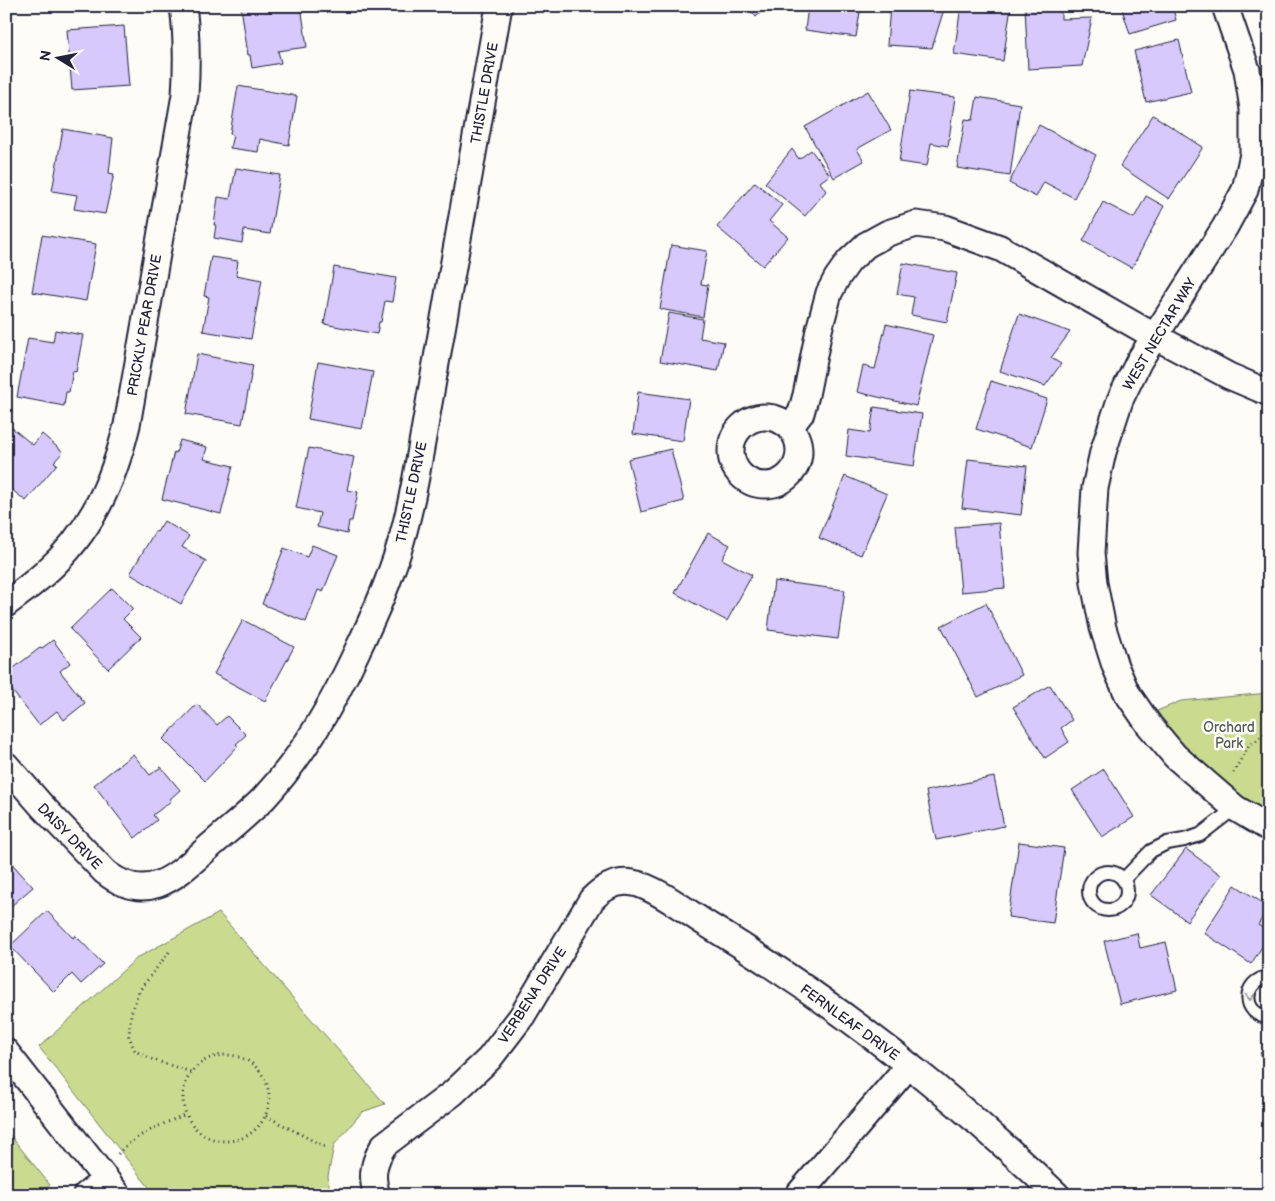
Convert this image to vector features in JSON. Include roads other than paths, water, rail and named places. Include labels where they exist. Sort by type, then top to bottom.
[{"type":"street","name":"PRICKLY PEAR DRIVE","points":[[6,604],[45,573],[66,552],[84,529],[111,479],[120,452],[127,425],[185,95],[187,43],[183,6]]},
{"type":"street","name":"THISTLE DRIVE","points":[[146,887],[157,885],[177,875],[262,799],[287,770],[310,739],[332,702],[382,596],[402,541],[416,477],[499,6]]},
{"type":"street","name":"WEST NECTAR WAY","points":[[1225,6],[1247,70],[1253,109],[1253,154],[1244,190],[1225,227],[1154,336],[1120,400],[1103,452],[1095,488],[1091,553],[1098,606],[1115,666],[1127,693],[1175,756],[1236,808],[1269,828]]},
{"type":"street","points":[[790,427],[801,413],[828,294],[849,262],[866,245],[888,233],[916,224],[945,228],[1000,248],[1154,336],[1229,376],[1269,393]]},
{"type":"street","name":"DAISY DRIVE","points":[[6,765],[105,872],[124,884],[146,887]]},
{"type":"street","name":"FERNLEAF DRIVE","points":[[620,883],[632,883],[643,886],[718,931],[815,996],[909,1065],[969,1114],[1057,1195]]},
{"type":"street","name":"VERBENA DRIVE","points":[[377,1195],[373,1178],[374,1167],[384,1145],[453,1092],[489,1059],[522,1016],[592,899],[600,891],[620,883]]},
{"type":"street","points":[[6,1052],[112,1187],[86,1195]]},
{"type":"street","points":[[798,1195],[909,1065]]},
{"type":"lane","points":[[1123,880],[1151,850],[1167,843],[1200,835],[1236,808]]},
{"type":"lane","points":[[1269,978],[1261,978],[1255,982],[1251,987],[1248,999],[1253,1011],[1258,1015],[1269,1017]]},
{"type":"park label","name":"Orchard Park","points":[[1229,736]]}]
